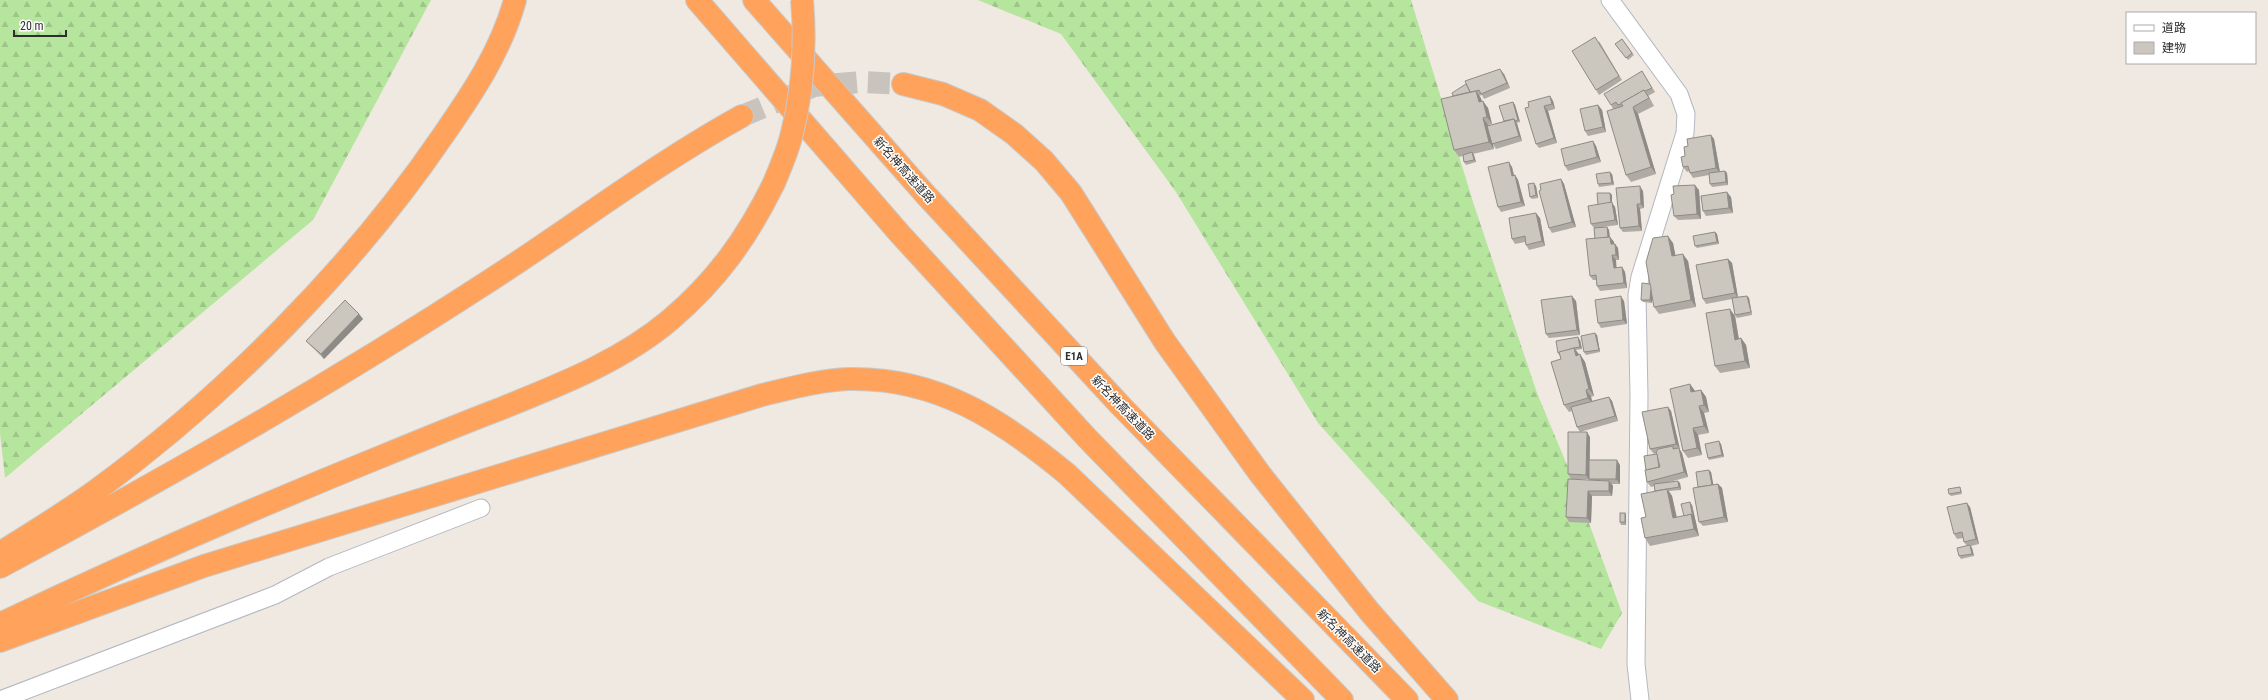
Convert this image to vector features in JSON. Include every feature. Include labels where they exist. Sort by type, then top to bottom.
[{"type":"highway","points":[[0,553],[94,492],[153,446],[251,359],[314,294],[366,238],[415,176],[477,86],[497,51],[515,0]]},
{"type":"highway","points":[[697,0],[900,234],[1087,438],[1342,700]]},
{"type":"highway","name":"新名神高速道路","points":[[754,0],[925,194],[1120,405],[1407,700]]},
{"type":"highway","points":[[0,624],[92,580],[342,472],[557,386],[598,367],[636,345],[668,321],[697,296],[727,262],[754,224],[774,183],[791,138],[798,103],[803,67],[802,0]]},
{"type":"highway","points":[[904,84],[943,94],[980,110],[1014,134],[1044,161],[1071,194],[1165,342],[1260,474],[1365,605],[1447,700]]},
{"type":"highway","points":[[0,567],[84,522],[327,383],[486,283],[645,176],[742,116]]},
{"type":"highway","points":[[0,641],[211,564],[762,395],[807,384],[848,379],[887,380],[924,388],[959,401],[994,419],[1032,444],[1067,474],[1303,700]]},
{"type":"street","points":[[1610,0],[1679,94],[1686,114],[1685,133],[1640,277],[1637,295],[1639,396],[1636,664],[1640,700]]},
{"type":"street","points":[[0,700],[275,595],[329,567],[481,508]]},
{"type":"green space","points":[[0,0],[431,0],[313,220],[5,478],[0,433]]},
{"type":"green space","points":[[978,0],[1411,0],[1474,205],[1537,393],[1572,477],[1622,613],[1601,649],[1478,601],[1318,423],[1176,192],[1061,34]]},
{"type":"building","points":[[1595,37],[1619,76],[1596,90],[1572,51]]},
{"type":"building","points":[[1622,39],[1632,53],[1626,58],[1615,44]]},
{"type":"building","points":[[1500,69],[1507,83],[1481,94],[1479,90],[1470,92],[1465,81]]},
{"type":"building","points":[[1642,71],[1652,88],[1645,91],[1644,90],[1621,104],[1618,105],[1616,102],[1611,105],[1604,94]]},
{"type":"building","points":[[1466,84],[1470,92],[1453,96],[1452,93]]},
{"type":"building","points":[[1644,90],[1649,98],[1633,107],[1651,167],[1626,175],[1607,111],[1623,106],[1621,103]]},
{"type":"building","points":[[1476,91],[1479,102],[1483,101],[1487,117],[1483,118],[1489,142],[1454,150],[1441,99]]},
{"type":"building","points":[[1550,96],[1552,104],[1544,106],[1554,138],[1536,144],[1525,108],[1529,107],[1528,102]]},
{"type":"building","points":[[1513,102],[1518,120],[1515,121],[1514,119],[1504,121],[1499,106]]},
{"type":"building","points":[[1598,105],[1603,127],[1585,131],[1580,109]]},
{"type":"building","points":[[1514,119],[1519,136],[1492,144],[1487,126]]},
{"type":"building","points":[[1711,135],[1716,168],[1690,173],[1688,166],[1683,167],[1681,157],[1685,156],[1684,147],[1688,146],[1687,139]]},
{"type":"building","points":[[1593,141],[1597,157],[1565,166],[1561,149]]},
{"type":"building","points":[[1472,152],[1474,160],[1464,162],[1463,155]]},
{"type":"building","points":[[1509,162],[1512,176],[1515,175],[1521,202],[1498,207],[1488,167]]},
{"type":"building","points":[[1725,171],[1726,182],[1710,184],[1709,173]]},
{"type":"building","points":[[1610,172],[1612,183],[1598,184],[1596,174]]},
{"type":"building","points":[[1561,179],[1572,222],[1549,228],[1539,191],[1541,190],[1540,184]]},
{"type":"building","points":[[1534,183],[1536,195],[1530,197],[1528,184]]},
{"type":"building","points":[[1695,185],[1697,214],[1674,216],[1671,195],[1674,194],[1673,186]]},
{"type":"building","points":[[1640,186],[1641,204],[1637,204],[1639,226],[1620,228],[1616,188]]},
{"type":"building","points":[[1727,192],[1729,208],[1703,211],[1701,196]]},
{"type":"building","points":[[1597,193],[1610,193],[1611,203],[1598,205]]},
{"type":"building","points":[[1612,202],[1615,220],[1591,224],[1588,206]]},
{"type":"building","points":[[1536,213],[1542,241],[1526,245],[1525,236],[1512,239],[1509,218]]},
{"type":"building","points":[[1607,227],[1608,237],[1595,239],[1594,228]]},
{"type":"building","points":[[1715,232],[1717,242],[1695,246],[1693,236]]},
{"type":"building","points":[[1668,236],[1672,256],[1683,254],[1691,300],[1654,307],[1646,262],[1653,238]]},
{"type":"building","points":[[1610,237],[1611,244],[1615,244],[1616,255],[1612,255],[1614,268],[1622,267],[1624,283],[1597,286],[1596,275],[1590,276],[1586,239]]},
{"type":"building","points":[[1728,259],[1735,293],[1703,299],[1696,265]]},
{"type":"building","points":[[1642,283],[1650,284],[1650,300],[1641,300]]},
{"type":"building","points":[[1572,296],[1577,330],[1546,334],[1541,300]]},
{"type":"building","points":[[1621,296],[1623,320],[1598,323],[1595,300]]},
{"type":"building","points":[[1747,296],[1751,312],[1735,315],[1732,298]]},
{"type":"building","points":[[345,300],[359,314],[321,354],[306,341]]},
{"type":"building","points":[[1730,309],[1735,340],[1741,338],[1745,361],[1715,366],[1706,313]]},
{"type":"building","points":[[1595,333],[1599,350],[1584,352],[1581,336]]},
{"type":"building","points":[[1578,337],[1580,347],[1558,353],[1556,341]]},
{"type":"building","points":[[1574,348],[1576,356],[1580,354],[1589,389],[1586,390],[1588,398],[1564,405],[1551,362],[1561,359],[1559,352]]},
{"type":"building","points":[[1690,384],[1691,392],[1701,390],[1704,405],[1699,406],[1704,426],[1693,428],[1697,448],[1683,451],[1670,389]]},
{"type":"building","points":[[1609,397],[1615,416],[1577,427],[1571,407]]},
{"type":"building","points":[[1668,407],[1676,444],[1650,449],[1642,412]]},
{"type":"building","points":[[1568,432],[1587,432],[1586,475],[1568,474]]},
{"type":"building","points":[[1719,441],[1722,455],[1708,458],[1705,444]]},
{"type":"building","points":[[1673,446],[1673,449],[1679,448],[1684,472],[1647,482],[1645,470],[1660,467],[1656,452],[1658,449]]},
{"type":"building","points":[[1657,454],[1659,467],[1646,470],[1644,456]]},
{"type":"building","points":[[1589,460],[1617,460],[1616,479],[1589,479]]},
{"type":"building","points":[[1709,470],[1712,485],[1698,487],[1696,472]]},
{"type":"building","points":[[1568,479],[1609,481],[1609,491],[1588,491],[1587,518],[1566,517]]},
{"type":"building","points":[[1678,481],[1679,487],[1655,491],[1654,484]]},
{"type":"building","points":[[1718,484],[1724,517],[1699,522],[1693,488]]},
{"type":"building","points":[[1960,487],[1961,492],[1949,494],[1948,489]]},
{"type":"building","points":[[1667,489],[1673,518],[1691,514],[1694,529],[1645,538],[1641,518],[1646,517],[1641,494]]},
{"type":"building","points":[[1690,502],[1693,518],[1691,514],[1684,516],[1681,504]]},
{"type":"building","points":[[1967,503],[1976,539],[1964,542],[1962,532],[1954,534],[1947,507]]},
{"type":"building","points":[[1620,513],[1625,513],[1625,522],[1620,522]]},
{"type":"building","points":[[1970,545],[1972,554],[1959,556],[1957,548]]},
{"type":"tunnel","points":[[742,116],[814,86],[861,82],[903,84]]}]
